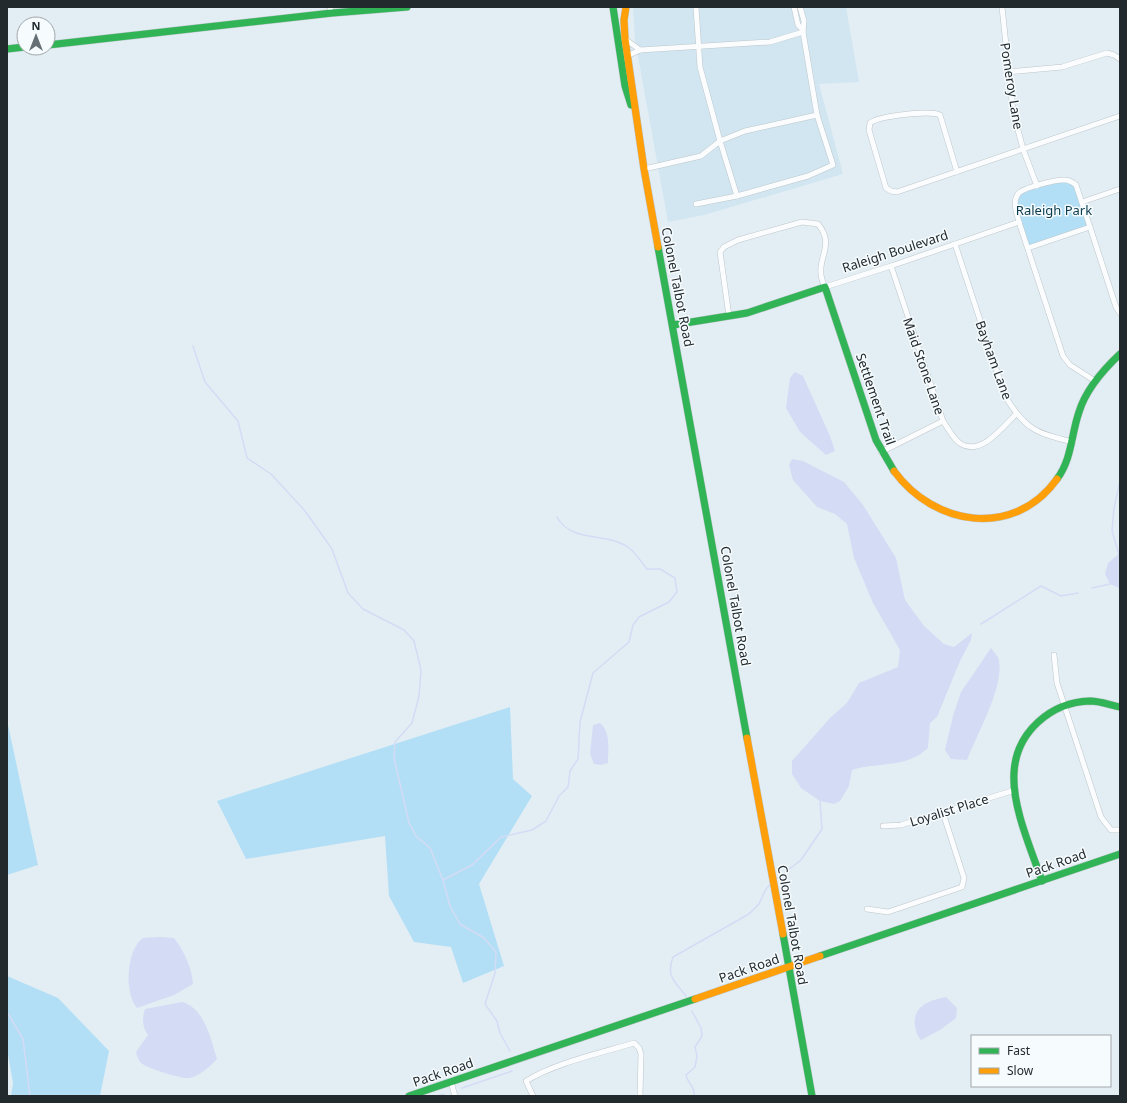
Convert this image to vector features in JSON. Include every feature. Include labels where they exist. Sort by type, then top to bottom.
[{"type":"street","points":[[56,43],[331,10],[407,7]]},
{"type":"street","name":"Colonel Talbot Road","points":[[613,7],[625,86],[635,121]]},
{"type":"street","name":"Colonel Talbot Road","points":[[626,7],[624,20],[625,39],[635,121],[812,1096]]},
{"type":"street","points":[[696,7],[700,67],[737,196]]},
{"type":"street","points":[[794,7],[798,25],[803,31]]},
{"type":"street","points":[[696,204],[737,196],[808,176],[833,165],[817,115],[803,31],[804,21],[800,7]]},
{"type":"street","name":"Pomeroy Lane","points":[[1002,7],[1013,111],[1023,149],[1037,186]]},
{"type":"street","points":[[627,56],[640,50],[698,45],[770,42],[803,31]]},
{"type":"street","points":[[625,39],[640,50]]},
{"type":"street","points":[[1008,72],[1062,67],[1108,54],[1114,55],[1120,59]]},
{"type":"street","points":[[957,172],[940,115],[931,113],[886,117],[874,120],[870,123],[869,130],[886,188],[891,192],[898,192],[957,172],[1023,149],[1120,116]]},
{"type":"street","points":[[644,169],[701,156],[720,141],[745,131],[817,115]]},
{"type":"street","points":[[1095,380],[1070,365],[1063,356],[1028,248],[1018,222],[1015,202],[1018,195],[1037,186],[1059,180],[1071,181],[1076,184],[1116,307],[1120,313]]},
{"type":"street","points":[[1082,202],[1120,189]]},
{"type":"street","points":[[728,316],[720,252],[724,247],[738,240],[802,222],[818,224],[826,239],[824,254],[820,265],[820,278],[825,287]]},
{"type":"street","name":"Raleigh Boulevard","points":[[672,325],[747,313],[891,266],[1018,222]]},
{"type":"street","points":[[1028,248],[1090,227]]},
{"type":"street","name":"Bayham Lane","points":[[955,244],[1004,396],[1016,414],[1028,426],[1051,437],[1073,442]]},
{"type":"street","name":"Maid Stone Lane","points":[[891,266],[943,421],[961,444],[974,446],[992,438],[1016,414]]},
{"type":"street","name":"Settlement Trail","points":[[825,287],[881,452],[908,488],[919,498],[940,512],[970,519],[985,520],[1006,516],[1032,505],[1048,492],[1060,476],[1068,457],[1073,442],[1079,410],[1095,380],[1120,354]]},
{"type":"street","points":[[881,452],[943,421]]},
{"type":"street","points":[[1054,655],[1057,683],[1101,817],[1111,830],[1120,830]]},
{"type":"street","points":[[1042,881],[1015,790],[1015,765],[1017,752],[1024,737],[1040,718],[1065,706],[1089,701],[1120,708]]},
{"type":"street","name":"Loyalist Place","points":[[883,826],[900,825],[1015,790]]},
{"type":"street","points":[[868,910],[888,912],[962,888],[964,878],[943,813]]},
{"type":"street","name":"Pack Road","points":[[409,1096],[1120,854]]},
{"type":"street","points":[[533,1096],[526,1081],[537,1074],[553,1067],[634,1043],[639,1048],[641,1054],[640,1096]]},
{"type":"street","points":[[451,1082],[455,1096]]},
{"type":"shaded area","points":[[633,7],[846,7],[859,82],[819,84],[843,174],[704,215],[668,222],[635,40]]},
{"type":"shaded area","points":[[795,372],[803,376],[830,436],[835,451],[826,455],[800,432],[786,408],[790,378]]},
{"type":"shaded area","points":[[792,459],[803,461],[844,482],[863,505],[896,558],[905,600],[924,626],[944,644],[954,647],[972,633],[971,640],[960,661],[937,717],[930,723],[928,748],[919,755],[907,760],[892,764],[867,766],[852,770],[849,786],[840,801],[834,804],[820,801],[801,788],[792,774],[792,761],[831,717],[847,703],[859,683],[898,667],[900,650],[873,603],[854,558],[847,524],[835,514],[817,507],[793,480],[789,465]]},
{"type":"shaded area","points":[[1120,553],[1119,588],[1110,584],[1105,574],[1108,563]]},
{"type":"shaded area","points":[[991,648],[999,659],[998,684],[994,697],[967,760],[951,759],[945,750],[953,716],[961,692]]},
{"type":"shaded area","points":[[600,723],[606,731],[608,747],[608,763],[601,765],[594,764],[590,754],[593,725]]},
{"type":"shaded area","points":[[143,938],[174,938],[178,943],[189,966],[193,984],[174,995],[137,1008],[130,992],[130,961],[137,944]]},
{"type":"shaded area","points":[[946,997],[957,1008],[956,1018],[940,1030],[921,1040],[915,1026],[916,1013],[928,1002]]},
{"type":"shaded area","points":[[182,1002],[190,1005],[202,1018],[217,1059],[208,1068],[189,1078],[166,1073],[144,1065],[138,1059],[136,1052],[148,1035],[143,1022],[145,1009]]},
{"type":"green space","name":"Raleigh Park","points":[[1059,180],[1076,185],[1090,227],[1028,248],[1015,202],[1017,195]]},
{"type":"green space","points":[[510,707],[513,779],[532,796],[479,884],[504,966],[463,983],[451,947],[414,942],[389,896],[385,836],[246,859],[217,801]]},
{"type":"green space","points":[[7,720],[38,865],[7,875]]},
{"type":"green space","points":[[7,976],[58,998],[109,1051],[100,1096],[11,1096],[13,1083],[7,1049]]},
{"type":"waterway","points":[[193,346],[205,382],[238,421],[247,458],[271,474],[305,511],[332,549],[348,593],[363,609],[404,630],[414,641],[421,670],[419,696],[412,723],[395,742],[394,758],[409,823],[416,836],[430,848],[443,880],[450,906],[460,924],[484,938],[496,952],[495,973],[485,1004],[497,1021],[500,1033],[510,1051]]},
{"type":"waterway","points":[[1119,554],[1112,531],[1114,508],[1120,481]]},
{"type":"waterway","points":[[443,880],[472,865],[501,837],[532,830],[546,821],[559,796],[568,787],[570,771],[578,759],[580,722],[593,673],[629,642],[633,625],[639,617],[669,602],[677,592],[675,578],[660,569],[647,569],[629,548],[610,540],[571,531],[563,525],[557,517]]},
{"type":"waterway","points":[[1092,588],[1110,584]]},
{"type":"waterway","points":[[981,624],[1041,586],[1061,596],[1078,593]]},
{"type":"waterway","points":[[775,880],[801,860],[822,829],[820,801]]},
{"type":"waterway","points":[[686,996],[672,978],[670,969],[673,957],[749,914],[759,904],[766,889],[771,884]]},
{"type":"waterway","points":[[692,1011],[701,1028],[702,1036],[695,1047],[697,1056],[695,1067],[686,1075],[694,1090],[694,1096]]},
{"type":"waterway","points":[[7,1012],[23,1039],[30,1096]]},
{"type":"waterway","points":[[462,1088],[512,1071]]},
{"type":"waterway","points":[[437,1096],[444,1094]]},
{"type":"traffic: fast","points":[[56,44],[332,13],[407,7]]},
{"type":"traffic: fast","points":[[613,7],[625,86],[631,105]]},
{"type":"traffic: fast","points":[[7,49],[16,48]]},
{"type":"traffic: fast","points":[[658,247],[747,738]]},
{"type":"traffic: fast","points":[[673,325],[747,313],[825,287],[876,440],[894,471]]},
{"type":"traffic: fast","points":[[1057,479],[1066,463],[1076,421],[1086,395],[1101,373],[1120,354]]},
{"type":"traffic: fast","points":[[1042,881],[1023,828],[1016,800],[1014,773],[1016,758],[1021,745],[1029,732],[1038,722],[1049,713],[1062,707],[1090,701],[1120,707]]},
{"type":"traffic: fast","points":[[820,956],[1120,854]]},
{"type":"traffic: fast","points":[[783,934],[812,1096]]},
{"type":"traffic: fast","points":[[409,1096],[695,999]]},
{"type":"traffic: slow","points":[[626,7],[624,20],[625,39],[644,169],[658,247]]},
{"type":"traffic: slow","points":[[894,471],[911,490],[930,504],[952,514],[974,518],[997,517],[1019,511],[1039,498],[1057,479]]},
{"type":"traffic: slow","points":[[747,738],[783,934]]},
{"type":"traffic: slow","points":[[695,999],[820,956]]}]
